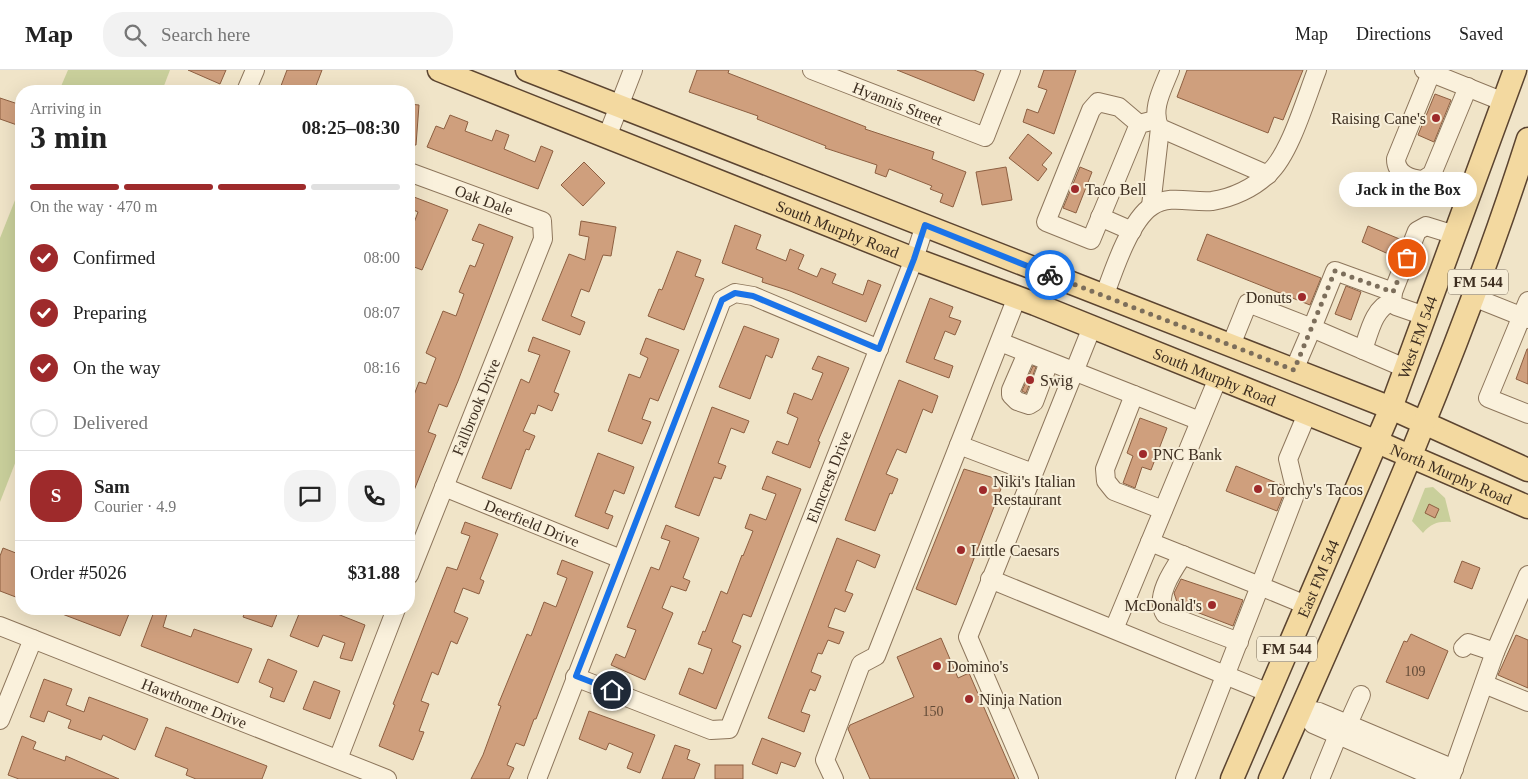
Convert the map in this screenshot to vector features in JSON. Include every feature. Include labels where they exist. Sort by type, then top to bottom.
[{"type":"main road","name":"South Murphy Road","points":[[439,70],[914,259],[1017,297],[1376,441]]},
{"type":"main road","name":"South Murphy Road","points":[[527,70],[1391,408]]},
{"type":"main road","name":"West FM 544","points":[[1391,408],[1515,70]]},
{"type":"main road","name":"FM 544","points":[[1270,779],[1425,423],[1508,202],[1528,139]]},
{"type":"main road","points":[[1092,327],[1104,296]]},
{"type":"main road","points":[[1218,378],[1231,345]]},
{"type":"main road","name":"North Murphy Road","points":[[1391,408],[1528,470]]},
{"type":"main road","name":"East FM 544","points":[[1232,779],[1391,408]]},
{"type":"main road","name":"North Murphy Road","points":[[1376,441],[1528,507]]},
{"type":"main road","points":[[1269,693],[1301,709]]},
{"type":"street","points":[[248,85],[254,70]]},
{"type":"street","points":[[607,136],[633,70]]},
{"type":"street","name":"Hyannis Street","points":[[812,70],[985,137],[1011,70]]},
{"type":"street","points":[[1170,70],[1151,124],[1100,217],[1091,240],[1046,222],[1091,110],[1098,102],[1119,107],[1151,124],[1268,174]]},
{"type":"street","points":[[1104,296],[1132,230],[1151,206],[1167,200],[1211,201],[1234,196],[1268,174],[1278,164],[1317,70]]},
{"type":"street","points":[[1467,81],[1432,174],[1423,180],[1416,180],[1400,173],[1396,166],[1396,159],[1428,72],[1467,81],[1504,102]]},
{"type":"street","points":[[1151,124],[1151,206]]},
{"type":"street","name":"Oak Dale","points":[[415,174],[542,220],[543,239]]},
{"type":"street","points":[[1100,217],[1132,230]]},
{"type":"street","name":"Elmcrest Drive","points":[[576,676],[711,730],[729,729],[914,259],[925,225]]},
{"type":"street","points":[[1363,350],[1378,311],[1383,304],[1393,297],[1417,231],[1426,226],[1455,235]]},
{"type":"street","name":"Fallbrook Drive","points":[[415,560],[543,239]]},
{"type":"street","points":[[1294,370],[1335,271],[1393,297],[1396,306],[1425,316]]},
{"type":"street","points":[[537,779],[722,300],[735,293],[753,296],[879,349]]},
{"type":"street","points":[[1473,296],[1526,312],[1520,341],[1488,398],[1528,414]]},
{"type":"street","points":[[834,779],[825,760],[861,664],[876,656],[1017,297]]},
{"type":"street","points":[[1231,345],[1248,303],[1405,368]]},
{"type":"street","points":[[1028,779],[968,637],[1092,327]]},
{"type":"street","points":[[1000,342],[1200,421]]},
{"type":"street","points":[[1026,352],[1011,390],[1011,395],[1017,401],[1029,405],[1034,402],[1050,362]]},
{"type":"street","points":[[1114,629],[1218,378]]},
{"type":"street","points":[[1134,395],[1105,469],[1106,481],[1114,491],[1163,510]]},
{"type":"street","points":[[1185,779],[1296,492],[1288,459],[1307,414]]},
{"type":"street","points":[[959,445],[1033,473]]},
{"type":"street","name":"Deerfield Drive","points":[[444,487],[621,559]]},
{"type":"street","points":[[1150,542],[1306,605]]},
{"type":"street","points":[[1183,555],[1174,568],[1163,593],[1161,604],[1165,614],[1239,642]]},
{"type":"street","points":[[1301,709],[1313,724],[1343,729],[1452,774],[1495,652],[1528,575]]},
{"type":"street","points":[[990,579],[1227,674],[1269,693]]},
{"type":"street","points":[[338,759],[394,615]]},
{"type":"street","name":"Hawthorne Drive","points":[[0,626],[387,779]]},
{"type":"street","points":[[0,720],[33,639]]},
{"type":"street","points":[[1462,648],[1468,643],[1495,652]]},
{"type":"street","points":[[1484,684],[1528,702]]},
{"type":"street","points":[[1320,779],[1360,695]]},
{"type":"street","points":[[1343,729],[1421,775],[1439,779]]},
{"type":"green space","points":[[68,70],[170,70],[164,85],[62,85]]},
{"type":"green space","points":[[15,200],[15,463],[0,502],[0,238]]},
{"type":"green space","points":[[1433,487],[1445,498],[1451,522],[1436,523],[1423,533],[1412,521],[1425,488]]},
{"type":"building","points":[[188,70],[226,70],[220,84]]},
{"type":"building","points":[[287,70],[322,70],[316,85],[281,85]]},
{"type":"building","points":[[697,70],[729,70],[728,73],[866,127],[865,129],[934,152],[932,159],[966,172],[953,207],[940,202],[943,194],[930,189],[932,186],[889,169],[886,177],[875,173],[877,165],[825,148],[826,146],[757,119],[758,116],[689,92]]},
{"type":"building","points":[[897,70],[974,70],[984,74],[974,101]]},
{"type":"building","points":[[1044,70],[1076,70],[1054,134],[1023,122],[1027,109],[1038,113],[1047,90],[1038,87]]},
{"type":"building","points":[[1187,70],[1303,70],[1283,120],[1274,117],[1268,133],[1177,97]]},
{"type":"building","name":"Raising Cane's","points":[[1435,94],[1451,100],[1434,142],[1418,135]]},
{"type":"building","points":[[0,98],[15,103],[15,124],[0,119]]},
{"type":"building","points":[[415,105],[419,105],[415,145]]},
{"type":"building","points":[[450,115],[468,122],[465,131],[492,141],[496,130],[509,135],[504,149],[535,162],[541,146],[553,151],[538,189],[427,147],[436,126],[444,129]]},
{"type":"building","points":[[1028,134],[1052,153],[1042,165],[1047,169],[1038,181],[1009,158]]},
{"type":"building","points":[[584,162],[605,183],[583,206],[561,185]]},
{"type":"building","points":[[1006,167],[1012,200],[982,205],[976,172]]},
{"type":"building","name":"Taco Bell","points":[[1080,167],[1092,172],[1076,213],[1063,208]]},
{"type":"building","points":[[415,197],[448,210],[422,270],[415,267],[415,220],[418,212],[415,211]]},
{"type":"building","points":[[581,221],[616,227],[611,256],[603,255],[589,292],[581,289],[571,316],[585,322],[580,335],[542,320],[569,254],[585,260],[589,237],[579,235]]},
{"type":"building","points":[[479,224],[513,237],[447,407],[439,404],[428,432],[436,435],[415,488],[415,392],[419,382],[426,384],[436,358],[426,353],[443,311],[456,316],[464,294],[459,292],[470,265],[475,267],[484,244],[472,240]]},
{"type":"building","points":[[735,225],[761,235],[756,249],[786,261],[790,249],[804,255],[798,269],[817,277],[821,268],[836,274],[832,283],[863,295],[868,280],[881,285],[866,322],[790,291],[762,282],[763,278],[722,263]]},
{"type":"building","points":[[1368,226],[1402,240],[1395,257],[1362,242]]},
{"type":"building","points":[[1207,234],[1321,278],[1310,305],[1197,260]]},
{"type":"building","points":[[677,251],[701,260],[695,276],[704,279],[684,330],[648,316],[659,289],[662,290]]},
{"type":"building","points":[[1346,286],[1361,292],[1351,320],[1335,314]]},
{"type":"building","points":[[930,298],[953,307],[949,317],[961,321],[955,335],[945,331],[934,359],[953,366],[949,378],[906,362]]},
{"type":"building","points":[[744,326],[779,339],[772,358],[766,355],[750,399],[719,387]]},
{"type":"building","points":[[533,337],[570,351],[554,392],[559,394],[552,411],[538,405],[535,414],[531,413],[523,431],[535,436],[529,450],[526,449],[511,489],[482,478],[521,379],[529,383],[540,355],[528,351]]},
{"type":"building","points":[[646,338],[679,350],[658,401],[650,398],[642,419],[651,422],[642,444],[608,431],[629,374],[640,378],[648,358],[640,354]]},
{"type":"building","points":[[1528,349],[1528,384],[1516,379]]},
{"type":"building","points":[[818,356],[849,368],[818,441],[820,442],[810,468],[772,453],[777,441],[788,445],[798,418],[787,413],[794,393],[812,400],[823,373],[812,369]]},
{"type":"building","points":[[1033,366],[1036,367],[1026,393],[1022,391]]},
{"type":"building","points":[[899,380],[938,396],[932,413],[923,409],[906,453],[897,449],[886,474],[898,479],[892,494],[890,493],[875,531],[845,520]]},
{"type":"building","points":[[712,407],[749,421],[744,433],[731,428],[718,463],[726,466],[721,479],[714,477],[699,516],[675,507]]},
{"type":"building","name":"PNC Bank","points":[[1140,418],[1167,428],[1151,470],[1142,467],[1135,488],[1123,483],[1133,456],[1127,453]]},
{"type":"building","points":[[598,453],[634,467],[624,494],[614,490],[605,513],[613,516],[608,529],[575,516]]},
{"type":"building","name":"Torchy's Tacos","points":[[1236,466],[1284,486],[1285,491],[1277,511],[1226,491]]},
{"type":"building","points":[[964,469],[1004,481],[956,605],[916,589]]},
{"type":"building","points":[[767,476],[801,489],[751,617],[743,614],[732,642],[741,646],[716,709],[679,694],[689,668],[703,674],[712,649],[698,644],[703,631],[705,632],[721,591],[727,594],[753,531],[745,528],[750,514],[766,520],[776,494],[762,489]]},
{"type":"building","points":[[1429,504],[1439,509],[1435,518],[1425,513]]},
{"type":"building","points":[[465,522],[498,534],[480,579],[484,581],[479,594],[463,588],[454,612],[468,618],[457,644],[451,641],[438,675],[432,672],[421,701],[429,704],[419,731],[424,732],[413,760],[379,746],[395,705],[393,704],[447,567],[457,570],[470,536],[461,533]]},
{"type":"building","points":[[666,525],[699,538],[683,578],[690,581],[686,591],[671,586],[662,608],[673,613],[645,680],[611,665],[616,654],[625,658],[636,630],[627,627],[651,567],[659,570],[670,541],[661,538]]},
{"type":"building","points":[[837,538],[880,555],[875,568],[857,560],[845,591],[853,594],[845,612],[835,608],[828,627],[844,632],[839,644],[828,640],[822,654],[818,653],[811,672],[821,676],[815,691],[810,689],[801,712],[810,715],[804,732],[768,718]]},
{"type":"building","points":[[3,548],[15,553],[15,597],[0,591],[0,556]]},
{"type":"building","points":[[562,560],[593,572],[536,719],[534,719],[524,746],[516,743],[507,765],[514,768],[509,779],[471,779],[483,755],[501,706],[498,705],[527,634],[531,636],[544,602],[556,607],[567,578],[557,574]]},
{"type":"building","points":[[1462,561],[1480,568],[1472,589],[1454,582]]},
{"type":"building","name":"McDonald's","points":[[1181,579],[1243,600],[1233,626],[1186,608],[1177,602],[1174,593]]},
{"type":"building","points":[[65,615],[129,615],[120,636]]},
{"type":"building","points":[[153,615],[167,615],[163,627],[191,637],[194,629],[252,649],[238,683],[141,646]]},
{"type":"building","points":[[244,615],[277,615],[272,627],[243,617]]},
{"type":"building","points":[[299,615],[340,615],[365,625],[352,661],[340,658],[345,643],[323,635],[318,647],[290,636]]},
{"type":"building","points":[[1411,634],[1448,651],[1428,699],[1386,682],[1404,641],[1407,642]]},
{"type":"building","points":[[1516,635],[1528,640],[1528,688],[1498,675]]},
{"type":"building","points":[[941,638],[958,678],[969,673],[1015,779],[870,779],[848,729],[850,725],[914,697],[897,657]]},
{"type":"building","points":[[268,659],[297,671],[284,702],[270,697],[273,688],[259,682]]},
{"type":"building","points":[[44,679],[72,689],[66,705],[84,712],[89,697],[148,719],[135,750],[103,735],[101,740],[68,728],[71,720],[48,711],[44,722],[30,717]]},
{"type":"building","points":[[314,681],[340,691],[330,719],[303,709]]},
{"type":"building","points":[[589,711],[655,735],[640,773],[627,768],[633,753],[609,743],[606,750],[579,739]]},
{"type":"building","points":[[166,727],[267,766],[262,779],[196,779],[186,775],[188,769],[155,756]]},
{"type":"building","points":[[22,736],[36,742],[33,749],[65,761],[66,756],[119,779],[19,779],[8,775]]},
{"type":"building","points":[[762,738],[801,753],[795,767],[781,762],[777,774],[752,764]]},
{"type":"building","points":[[675,745],[690,750],[687,759],[700,764],[694,779],[662,779]]},
{"type":"building","points":[[715,765],[743,765],[743,779],[715,779]]},
{"type":"way so far","points":[[1050,275],[1294,370],[1335,271],[1393,292],[1407,258]]},
{"type":"place","name":"Raising Cane's","points":[[1436,118]]},
{"type":"place","name":"Taco Bell","points":[[1075,189]]},
{"type":"place","name":"Jack in the Box","points":[[1407,258]]},
{"type":"place","name":"Donuts","points":[[1302,297]]},
{"type":"place","name":"Swig","points":[[1030,380]]},
{"type":"place","name":"PNC Bank","points":[[1143,454]]},
{"type":"place","name":"Torchy's Tacos","points":[[1258,489]]},
{"type":"place","name":"Niki's Italian Restaurant","points":[[983,490]]},
{"type":"place","name":"Little Caesars","points":[[961,550]]},
{"type":"place","name":"McDonald's","points":[[1212,605]]},
{"type":"place","name":"Domino's","points":[[937,666]]},
{"type":"place","name":"Ninja Nation","points":[[969,699]]},
{"type":"route","points":[[612,690],[576,676],[722,300],[735,293],[753,296],[879,349],[914,259],[925,225],[1050,275]]}]
